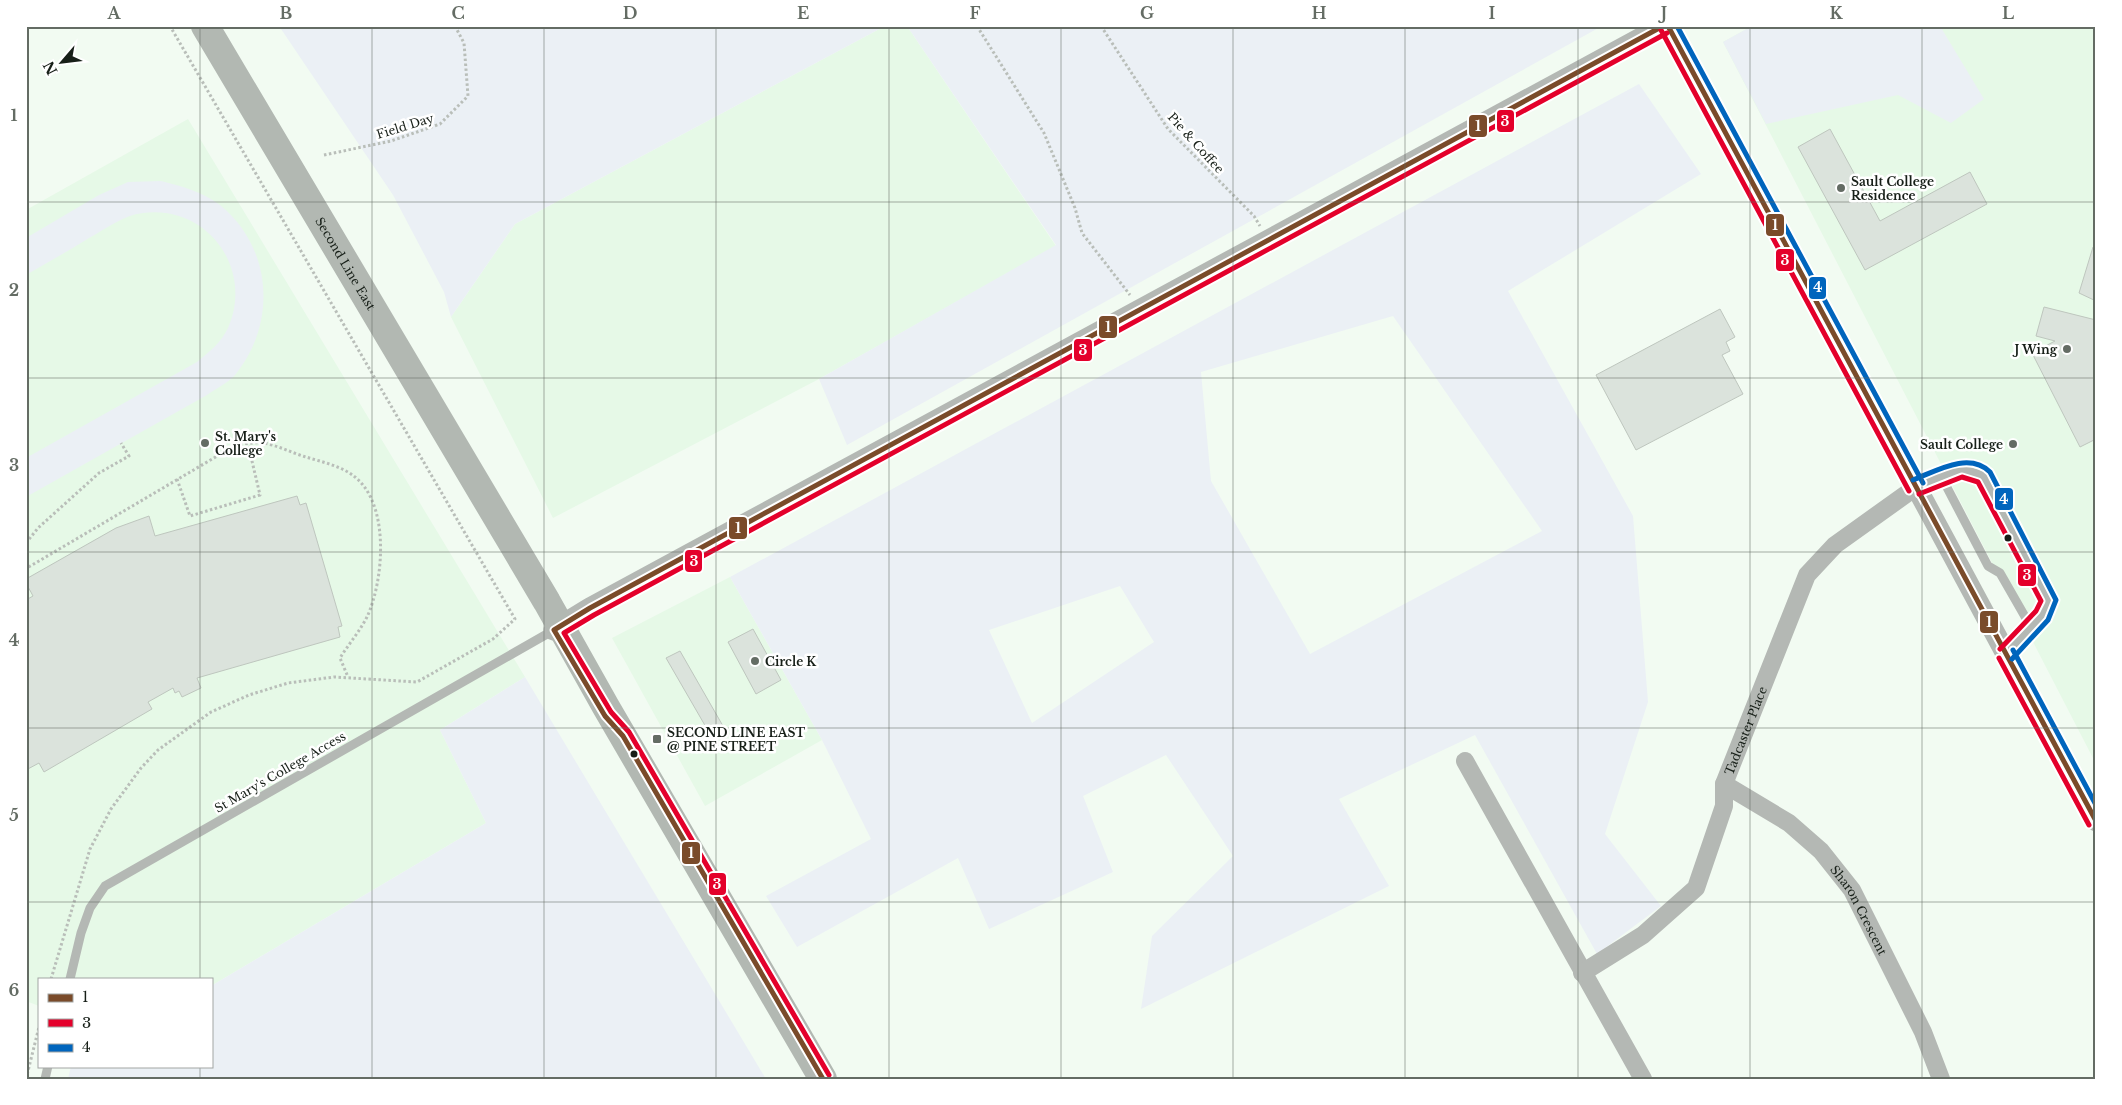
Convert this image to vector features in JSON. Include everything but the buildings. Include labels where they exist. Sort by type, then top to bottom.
[{"type":"highway","name":"Second Line East","points":[[205,26],[486,501],[557,627],[623,736],[823,1079]]},
{"type":"street","points":[[557,627],[1663,26]]},
{"type":"street","points":[[1668,26],[2096,821]]},
{"type":"street","name":"Tadcaster Place","points":[[1582,973],[1643,935],[1696,888],[1724,806],[1724,784],[1806,575],[1835,545],[1916,487]]},
{"type":"street","points":[[1465,761],[1643,1079]]},
{"type":"street","name":"Sharon Crescent","points":[[1724,784],[1789,823],[1822,851],[1852,890],[1924,1032],[1941,1079]]},
{"type":"lane","points":[[1916,487],[1962,469],[1982,476],[2050,601],[2042,616],[2006,654]]},
{"type":"lane","points":[[1940,476],[1988,566],[2000,573],[2031,627]]},
{"type":"lane","name":"St Mary's College Access","points":[[70,978],[81,933],[90,908],[105,886],[557,627]]},
{"type":"path","points":[[50,978],[90,849],[111,808],[141,768],[158,750],[211,712],[249,695],[288,683],[322,678],[348,677],[417,682],[493,639],[515,619],[170,26]]},
{"type":"path","name":"Field Day","points":[[324,155],[391,141],[440,124],[468,96],[464,43],[455,26]]},
{"type":"path","points":[[977,26],[1044,133],[1075,208],[1082,234],[1141,309]]},
{"type":"path","name":"Pie & Coffee","points":[[1101,26],[1168,129],[1254,216],[1268,240]]},
{"type":"path","points":[[26,543],[38,528],[99,473],[129,456],[122,443]]},
{"type":"path","points":[[26,565],[28,568],[236,445],[263,443],[330,464],[347,471],[357,478],[367,492],[380,528],[382,553],[376,590],[366,617],[340,658],[348,677]]},
{"type":"path","points":[[177,479],[190,516],[260,495],[248,444]]},
{"type":"path","points":[[26,1079],[38,1031]]},
{"type":"shaded area","points":[[279,26],[885,26],[515,224],[451,317],[444,292],[393,195]]},
{"type":"shaded area","points":[[885,26],[907,26],[1056,246],[819,379],[553,518],[451,317],[515,224]]},
{"type":"shaded area","points":[[907,26],[1602,26],[847,445],[819,379],[1056,245]]},
{"type":"shaded area","name":"Sault College","points":[[1752,26],[2096,26],[2096,764],[1723,42]]},
{"type":"shaded area","points":[[1752,26],[1940,26],[1984,99],[1951,123],[1898,95],[1766,124],[1723,42]]},
{"type":"shaded area","points":[[1639,84],[1701,174],[1508,291],[1633,516],[1648,702],[1605,834],[1661,906],[1597,954],[1475,735],[1339,799],[1389,886],[1141,1009],[1152,936],[1233,856],[1166,755],[1083,796],[1113,872],[989,929],[958,858],[797,947],[766,896],[871,839],[822,740],[730,577]],"holes":[[[1393,316],[1542,531],[1310,654],[1211,481],[1201,372]],[[1120,586],[1154,642],[1032,723],[989,630]]]},
{"type":"shaded area","name":"St. Mary's College","points":[[188,119],[525,677],[440,730],[486,823],[212,985],[212,978],[38,978],[38,1006],[26,1001],[26,210]]},
{"type":"shaded area","points":[[161,181],[192,190],[213,200],[238,223],[251,243],[259,264],[263,287],[263,310],[258,333],[249,355],[232,378],[207,395],[26,497],[26,458],[197,362],[218,343],[228,328],[234,306],[235,284],[230,264],[220,245],[205,230],[187,219],[166,213],[143,213],[122,219],[26,275],[26,238],[99,195],[128,182]]},
{"type":"shaded area","points":[[730,577],[822,740],[705,806],[612,638]]},
{"type":"shaded area","points":[[525,677],[766,1079],[68,1079],[71,1068],[212,1068],[212,985],[486,823],[440,730]]},
{"type":"transit line","name":"1","points":[[554,630],[590,608],[1663,26]]},
{"type":"transit line","name":"1","points":[[1668,26],[2096,821]]},
{"type":"transit line","name":"4","points":[[1677,26],[1923,483]]},
{"type":"transit line","name":"3","points":[[1661,30],[1909,491]]},
{"type":"transit line","name":"3","points":[[829,1075],[629,732],[611,712],[564,633],[1667,33]]},
{"type":"transit line","name":"4","points":[[1913,480],[1942,468],[1962,463],[1982,466],[1990,472],[2056,600],[2048,620],[2012,659]]},
{"type":"transit line","name":"3","points":[[1919,494],[1962,477],[1978,482],[2041,601],[2036,611],[2000,649]]},
{"type":"transit line","name":"1","points":[[554,630],[605,716],[623,736],[823,1079]]},
{"type":"transit line","name":"4","points":[[2013,650],[2096,805]]},
{"type":"transit line","name":"3","points":[[1999,658],[2089,825]]},
{"type":"place","name":"Sault College Residence","points":[[1841,188]]},
{"type":"place","name":"J Wing","points":[[2067,349]]},
{"type":"place","name":"St. Mary's College","points":[[205,443]]},
{"type":"place","name":"Sault College","points":[[2013,444]]},
{"type":"place","name":"Circle K","points":[[755,661]]},
{"type":"place","name":"SECOND LINE EAST @ PINE STREET","points":[[657,739]]}]
